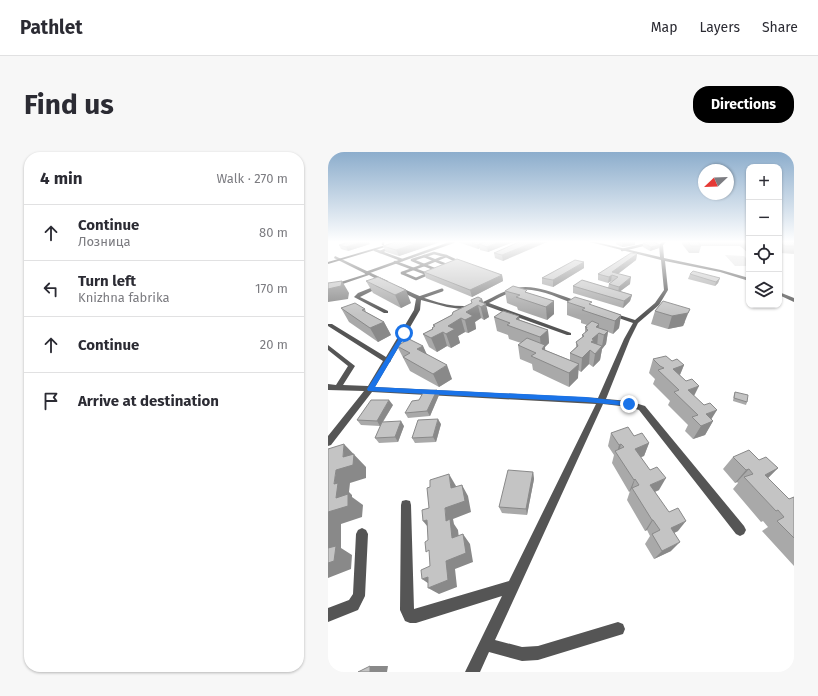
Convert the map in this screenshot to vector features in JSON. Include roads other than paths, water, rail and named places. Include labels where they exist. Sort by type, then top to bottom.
[{"type":"street","points":[[354,266],[419,298],[450,307],[464,308],[483,303],[516,288],[529,288],[586,306]]},
{"type":"street","points":[[472,672],[602,401],[626,339],[636,322],[657,304],[666,290],[664,266]]},
{"type":"street","points":[[698,266],[721,271],[746,279]]},
{"type":"street","points":[[328,288],[368,273]]},
{"type":"street","points":[[386,312],[357,297],[360,294],[388,283]]},
{"type":"street","points":[[782,294],[794,300]]},
{"type":"street","points":[[328,442],[370,389],[388,361],[417,310],[419,298]]},
{"type":"street","points":[[483,303],[569,334]]},
{"type":"street","points":[[607,313],[636,322]]},
{"type":"street","points":[[330,325],[388,361]]},
{"type":"street","points":[[328,347],[352,366],[338,388]]},
{"type":"street","points":[[328,387],[602,401],[629,404],[642,408],[740,530]]},
{"type":"street","points":[[406,505],[407,610],[410,616],[416,616],[514,586]]},
{"type":"street","points":[[328,615],[353,604],[359,596],[362,534]]},
{"type":"street","points":[[485,644],[522,654],[538,653],[618,629]]},
{"type":"lane","points":[[368,273],[385,266]]},
{"type":"lane","points":[[406,266],[428,274]]},
{"type":"lane","points":[[421,266],[402,273],[416,279],[448,266]]},
{"type":"lane","points":[[428,266],[438,270]]},
{"type":"lane","points":[[419,298],[442,290]]}]
